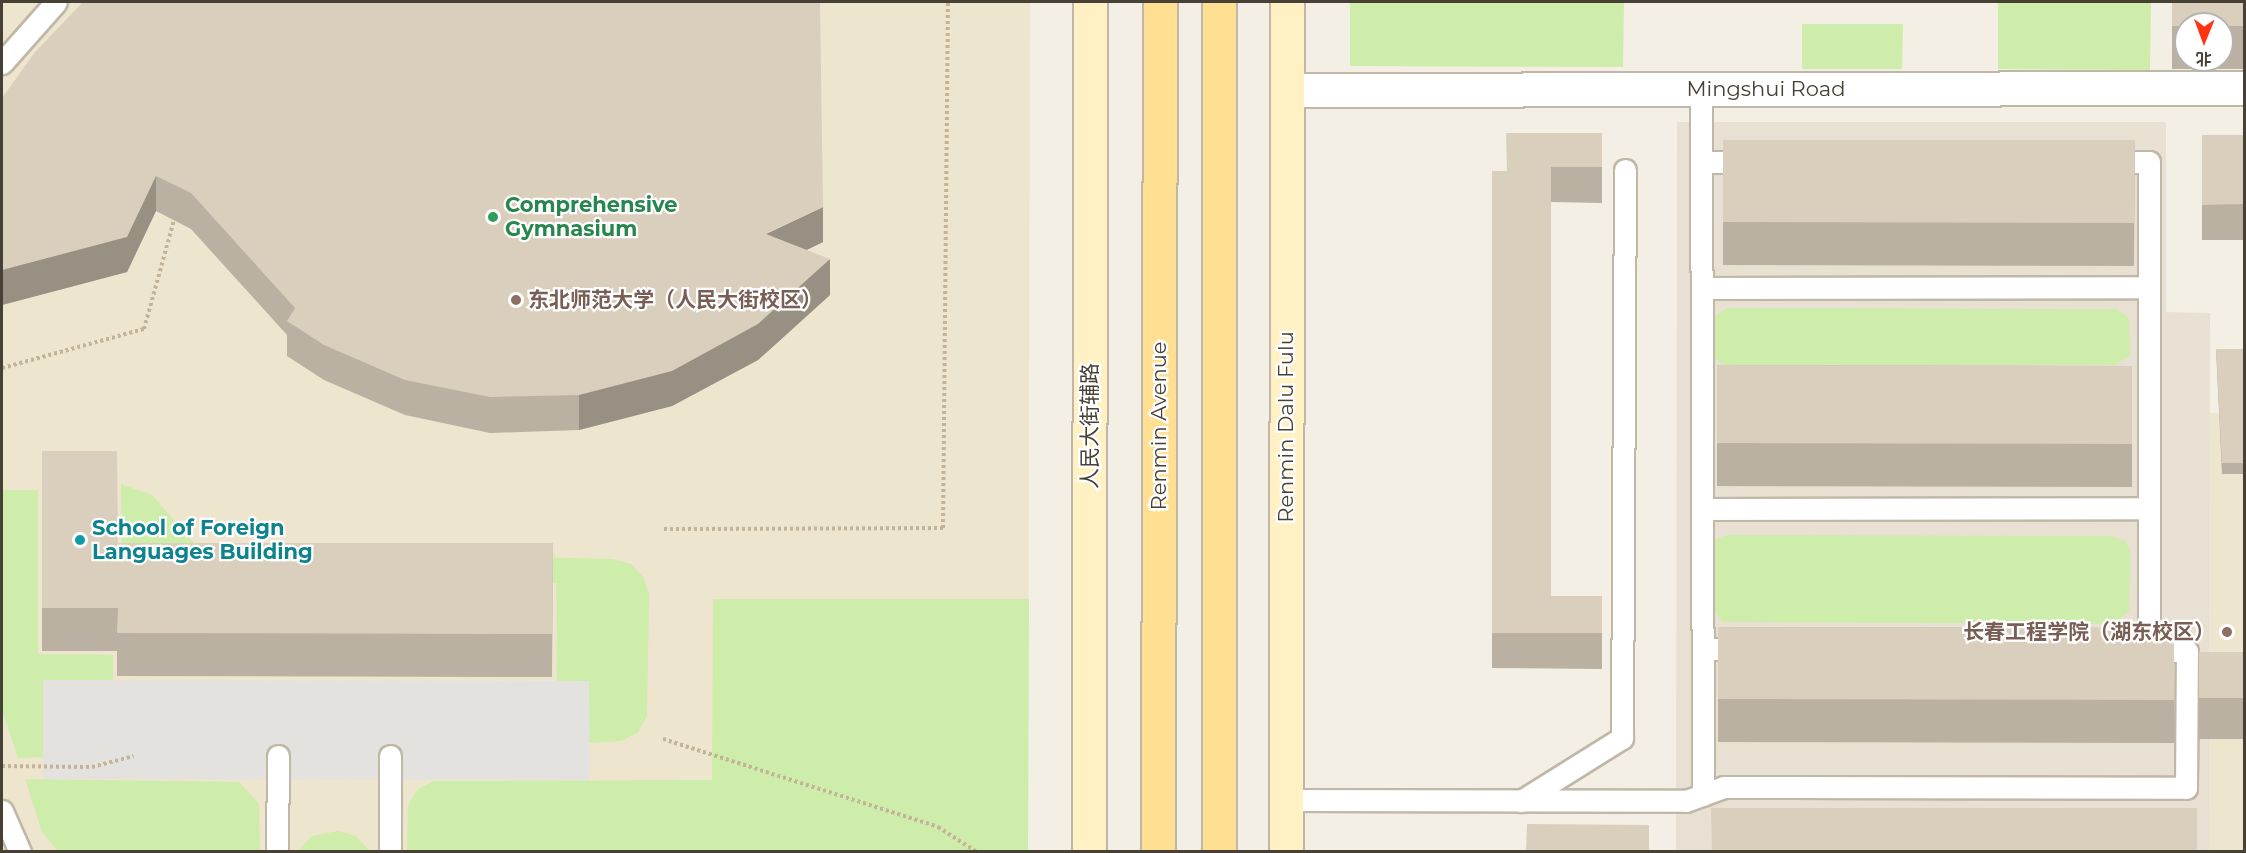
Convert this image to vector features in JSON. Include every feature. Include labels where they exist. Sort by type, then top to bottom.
[{"type":"main road","name":"人民大街辅路","points":[[1089,852],[1090,2]]},
{"type":"main road","name":"Renmin Avenue","points":[[1158,852],[1160,2]]},
{"type":"main road","points":[[1219,2],[1219,852]]},
{"type":"main road","name":"Renmin Dalu Fulu","points":[[1286,852],[1287,2]]},
{"type":"street","name":"Mingshui Road","points":[[1287,90],[2244,88]]},
{"type":"lane","points":[[2,63],[56,2]]},
{"type":"lane","points":[[1701,89],[1703,795]]},
{"type":"lane","points":[[1702,162],[1772,162]]},
{"type":"lane","points":[[2090,162],[2149,162],[2149,651]]},
{"type":"lane","points":[[1520,801],[1622,738],[1625,170]]},
{"type":"lane","points":[[1702,288],[2149,287]]},
{"type":"lane","points":[[2125,388],[2149,388]]},
{"type":"lane","points":[[1702,389],[1725,389]]},
{"type":"lane","points":[[1702,509],[2149,508]]},
{"type":"lane","points":[[1703,649],[1773,649]]},
{"type":"lane","points":[[1286,800],[1686,801],[1724,787],[2186,788],[2187,651],[2126,651]]},
{"type":"lane","points":[[277,852],[278,756]]},
{"type":"lane","points":[[390,756],[390,852]]},
{"type":"lane","points":[[2,811],[20,852]]},
{"type":"path","points":[[664,529],[943,528],[948,2]]},
{"type":"path","points":[[2,368],[144,329],[174,220]]},
{"type":"path","points":[[663,739],[938,827],[977,852]]},
{"type":"path","points":[[2,766],[92,767],[134,756]]},
{"type":"shaded area","name":"东北师范大学（人民大街校区）","points":[[2,2],[1030,2],[1028,851],[2,852]]},
{"type":"shaded area","points":[[1677,122],[2166,122],[2166,312],[2210,313],[2209,851],[1676,852]]},
{"type":"shaded area","name":"长春工程学院（湖东校区）","points":[[2210,413],[2244,413],[2244,851],[2209,852]]},
{"type":"shaded area","points":[[43,680],[589,681],[590,780],[43,779]]},
{"type":"green space","points":[[1350,2],[1624,2],[1623,67],[1350,66]]},
{"type":"green space","points":[[1998,2],[2151,2],[2150,70],[1998,69]]},
{"type":"green space","points":[[1802,24],[1903,24],[1902,69],[1802,69]]},
{"type":"green space","points":[[1727,308],[2116,309],[2129,318],[2130,356],[2114,365],[1724,365],[1710,355],[1711,318]]},
{"type":"green space","points":[[121,484],[152,495],[195,544],[222,550],[613,559],[631,564],[644,578],[649,595],[647,716],[638,732],[622,741],[589,743],[589,681],[557,681],[556,583],[122,582]]},
{"type":"green space","points":[[2,490],[38,490],[38,654],[113,655],[113,680],[43,680],[43,757],[18,758],[2,710]]},
{"type":"green space","points":[[1728,535],[2112,536],[2125,541],[2130,551],[2129,611],[2114,624],[1722,622],[1712,607],[1712,551],[1716,539]]},
{"type":"green space","points":[[713,599],[1029,599],[1028,851],[407,852],[408,806],[417,790],[433,781],[712,780]]},
{"type":"green space","points":[[25,779],[239,782],[259,804],[260,851],[58,851],[42,832]]},
{"type":"green space","points":[[338,831],[356,836],[370,851],[298,851],[312,836]]},
{"type":"building","name":"Comprehensive Gymnasium","points":[[83,2],[820,2],[823,207],[766,234],[830,259],[758,324],[672,371],[579,395],[490,397],[405,380],[324,345],[287,321],[295,308],[191,193],[156,176],[127,237],[2,270],[2,98],[35,52]]},
{"type":"building","points":[[2172,2],[2244,2],[2244,26],[2234,26],[2234,12],[2174,12],[2174,26],[2172,26]]},
{"type":"building","points":[[1506,133],[1602,133],[1602,167],[1551,167],[1551,596],[1602,596],[1602,633],[1492,633],[1492,171],[1507,171]]},
{"type":"building","points":[[2202,135],[2244,135],[2244,204],[2202,205]]},
{"type":"building","points":[[1723,140],[2135,140],[2134,223],[1723,222]]},
{"type":"building","points":[[2216,349],[2244,349],[2244,463],[2222,463]]},
{"type":"building","points":[[1717,365],[2132,366],[2132,444],[1717,443]]},
{"type":"building","points":[[42,451],[117,451],[118,543],[553,543],[552,634],[117,633],[118,608],[42,608]]},
{"type":"building","points":[[1718,627],[2174,628],[2174,700],[1718,699]]},
{"type":"building","points":[[2199,652],[2244,652],[2244,698],[2199,698]]},
{"type":"building","points":[[1711,808],[2197,808],[2197,852],[1712,852]]},
{"type":"building","points":[[1527,824],[1649,825],[1649,852],[1526,852]]},
{"type":"place","name":"Comprehensive Gymnasium","points":[[493,217]]},
{"type":"place","name":"东北师范大学（人民大街校区）","points":[[516,300]]},
{"type":"place","name":"School of Foreign Languages Building","points":[[80,540]]},
{"type":"place","name":"长春工程学院（湖东校区）","points":[[2227,632]]}]
